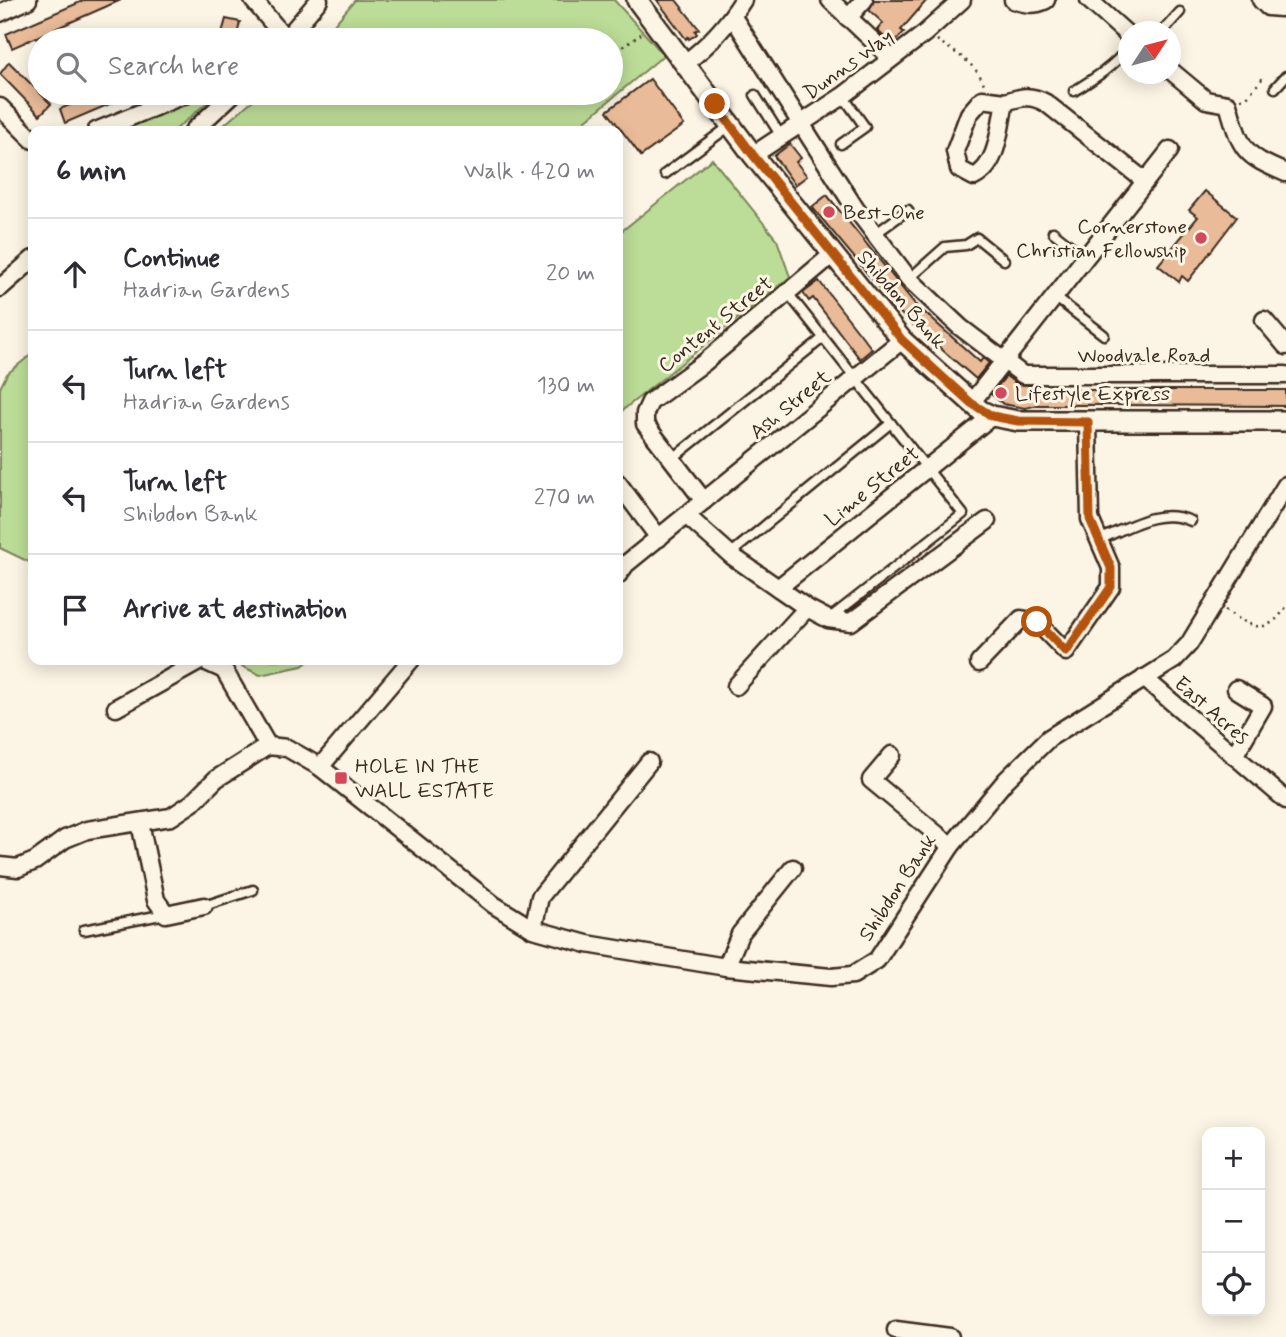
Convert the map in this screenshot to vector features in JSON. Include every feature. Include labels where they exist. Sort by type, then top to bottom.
[{"type":"street","points":[[0,13],[28,0]]},
{"type":"street","points":[[253,0],[277,28]]},
{"type":"street","points":[[295,28],[319,0]]},
{"type":"street","name":"Shibdon Bank","points":[[637,0],[753,155],[902,340],[971,403],[992,416],[1018,421],[1286,421]]},
{"type":"street","points":[[685,63],[733,17],[743,0]]},
{"type":"street","points":[[830,0],[891,58]]},
{"type":"street","points":[[848,18],[863,0]]},
{"type":"street","name":"Dunns Way","points":[[753,155],[843,96],[924,34],[962,0]]},
{"type":"street","points":[[1013,0],[1024,4],[1037,4],[1046,0]]},
{"type":"street","points":[[1089,0],[1118,25]]},
{"type":"street","points":[[1261,0],[1268,7],[1285,8]]},
{"type":"street","name":"Woodvale Road","points":[[733,17],[855,208],[909,279],[960,327],[1023,376],[1286,375]]},
{"type":"street","points":[[1181,79],[1206,100],[1228,104],[1238,140],[1249,155],[1286,173]]},
{"type":"street","points":[[1005,102],[992,160],[984,172],[974,177],[959,169],[955,151],[969,114],[982,99],[1005,102],[1034,97],[1046,103],[1145,181]]},
{"type":"street","points":[[108,126],[160,105]]},
{"type":"street","points":[[198,126],[218,105]]},
{"type":"street","points":[[0,107],[28,135]]},
{"type":"street","points":[[971,403],[1170,150]]},
{"type":"street","name":"Content Street","points":[[704,501],[645,424],[645,412],[650,402],[705,362],[833,254]]},
{"type":"street","points":[[0,288],[28,263]]},
{"type":"street","points":[[1264,320],[1286,346]]},
{"type":"street","name":"Ash Street","points":[[623,568],[902,340]]},
{"type":"street","name":"Lime Street","points":[[778,588],[992,416]]},
{"type":"street","points":[[979,663],[1021,619],[1037,622],[1066,652],[1111,587],[1111,568],[1090,519],[1088,422]]},
{"type":"street","name":"Shibdon Bank","points":[[268,746],[287,748],[320,767],[494,905],[533,929],[587,944],[726,967],[831,977],[853,975],[877,960],[951,846],[1006,780],[1049,738],[1174,660],[1189,644],[1286,485]]},
{"type":"street","points":[[623,491],[659,538]]},
{"type":"street","points":[[687,516],[730,554],[807,608],[828,619],[851,622],[987,521]]},
{"type":"street","points":[[736,686],[807,608]]},
{"type":"street","points":[[116,708],[193,665]]},
{"type":"street","points":[[0,866],[18,867],[35,861],[65,839],[86,830],[171,817],[192,803],[216,779],[268,746],[224,670],[213,665]]},
{"type":"street","points":[[320,767],[407,665]]},
{"type":"street","name":"East Acres","points":[[1143,678],[1286,800]]},
{"type":"street","points":[[1234,755],[1263,706],[1236,689]]},
{"type":"street","points":[[892,755],[871,780],[951,846]]},
{"type":"street","points":[[533,929],[540,897],[649,762]]},
{"type":"street","points":[[140,823],[156,900],[166,914],[204,905]]},
{"type":"street","points":[[726,967],[740,934],[793,869]]},
{"type":"street","points":[[896,1330],[950,1337]]},
{"type":"lane","points":[[1172,21],[1180,12]]},
{"type":"lane","points":[[1074,91],[1103,73],[1118,59]]},
{"type":"lane","points":[[1275,88],[1286,76]]},
{"type":"lane","points":[[754,95],[781,136]]},
{"type":"lane","points":[[841,144],[865,127],[843,96]]},
{"type":"lane","points":[[664,174],[731,125]]},
{"type":"lane","points":[[874,234],[908,210]]},
{"type":"lane","points":[[1053,232],[1085,257]]},
{"type":"lane","points":[[909,279],[945,247],[966,245],[977,238],[1004,260]]},
{"type":"lane","points":[[787,292],[963,514],[828,619]]},
{"type":"lane","points":[[1055,297],[1104,335]]},
{"type":"lane","points":[[672,459],[823,338]]},
{"type":"lane","points":[[730,554],[891,423]]},
{"type":"lane","points":[[1099,540],[1158,516],[1170,514],[1191,521]]},
{"type":"lane","points":[[204,905],[253,890]]},
{"type":"lane","points":[[84,930],[166,914]]},
{"type":"path","points":[[623,47],[656,25]]},
{"type":"path","points":[[924,34],[938,40],[982,76],[987,93],[982,99]]},
{"type":"path","points":[[1228,104],[1247,97],[1262,79],[1275,88]]},
{"type":"path","points":[[1215,603],[1250,626],[1266,626],[1280,616],[1286,607]]},
{"type":"green space","points":[[355,0],[614,0],[664,55],[623,89],[623,28],[331,28]]},
{"type":"green space","points":[[179,105],[204,105],[180,126],[126,126]]},
{"type":"green space","points":[[247,105],[604,105],[579,126],[223,126]]},
{"type":"green space","points":[[712,159],[777,240],[790,277],[623,410],[623,230]]},
{"type":"green space","points":[[28,357],[28,562],[0,548],[0,388],[7,374]]},
{"type":"green space","points":[[239,665],[303,665],[302,666],[260,675]]},
{"type":"building","points":[[85,0],[121,0],[57,28],[28,28],[28,41],[12,48],[6,34]]},
{"type":"building","points":[[657,0],[676,0],[699,29],[695,31],[697,34],[686,39]]},
{"type":"building","points":[[874,0],[927,0],[901,30],[904,32],[892,45],[877,30],[883,23],[869,10]]},
{"type":"building","points":[[226,19],[240,22],[239,28],[223,28]]},
{"type":"building","points":[[9,62],[28,81],[28,103],[0,74]]},
{"type":"building","points":[[650,79],[684,125],[641,156],[623,132],[623,126],[618,126],[607,111],[615,105],[623,105],[623,99]]},
{"type":"building","points":[[30,105],[50,105],[40,115]]},
{"type":"building","points":[[70,105],[107,105],[65,123],[60,109]]},
{"type":"building","points":[[790,144],[801,158],[796,162],[807,176],[795,185],[774,156]]},
{"type":"building","name":"Cornerstone Christian Fellowship","points":[[1205,191],[1237,217],[1188,281],[1182,276],[1179,282],[1158,265],[1198,217],[1189,210]]},
{"type":"building","points":[[827,195],[915,304],[980,362],[983,358],[989,363],[976,379],[903,316],[812,207]]},
{"type":"building","points":[[819,281],[872,349],[860,359],[813,298],[809,301],[803,293]]},
{"type":"building","points":[[1006,376],[1017,384],[1038,386],[1038,390],[1286,390],[1286,406],[1038,405],[1025,408],[1003,404],[991,394]]},
{"type":"place","name":"Best-One","points":[[829,212]]},
{"type":"place","name":"Cornerstone Christian Fellowship","points":[[1201,238]]},
{"type":"place","name":"Lifestyle Express","points":[[1001,393]]},
{"type":"place","name":"HOLE IN THE WALL ESTATE","points":[[341,778]]},
{"type":"route","points":[[715,104],[902,340],[971,403],[992,416],[1018,421],[1088,422],[1090,519],[1111,568],[1111,587],[1066,652],[1037,622]]}]
